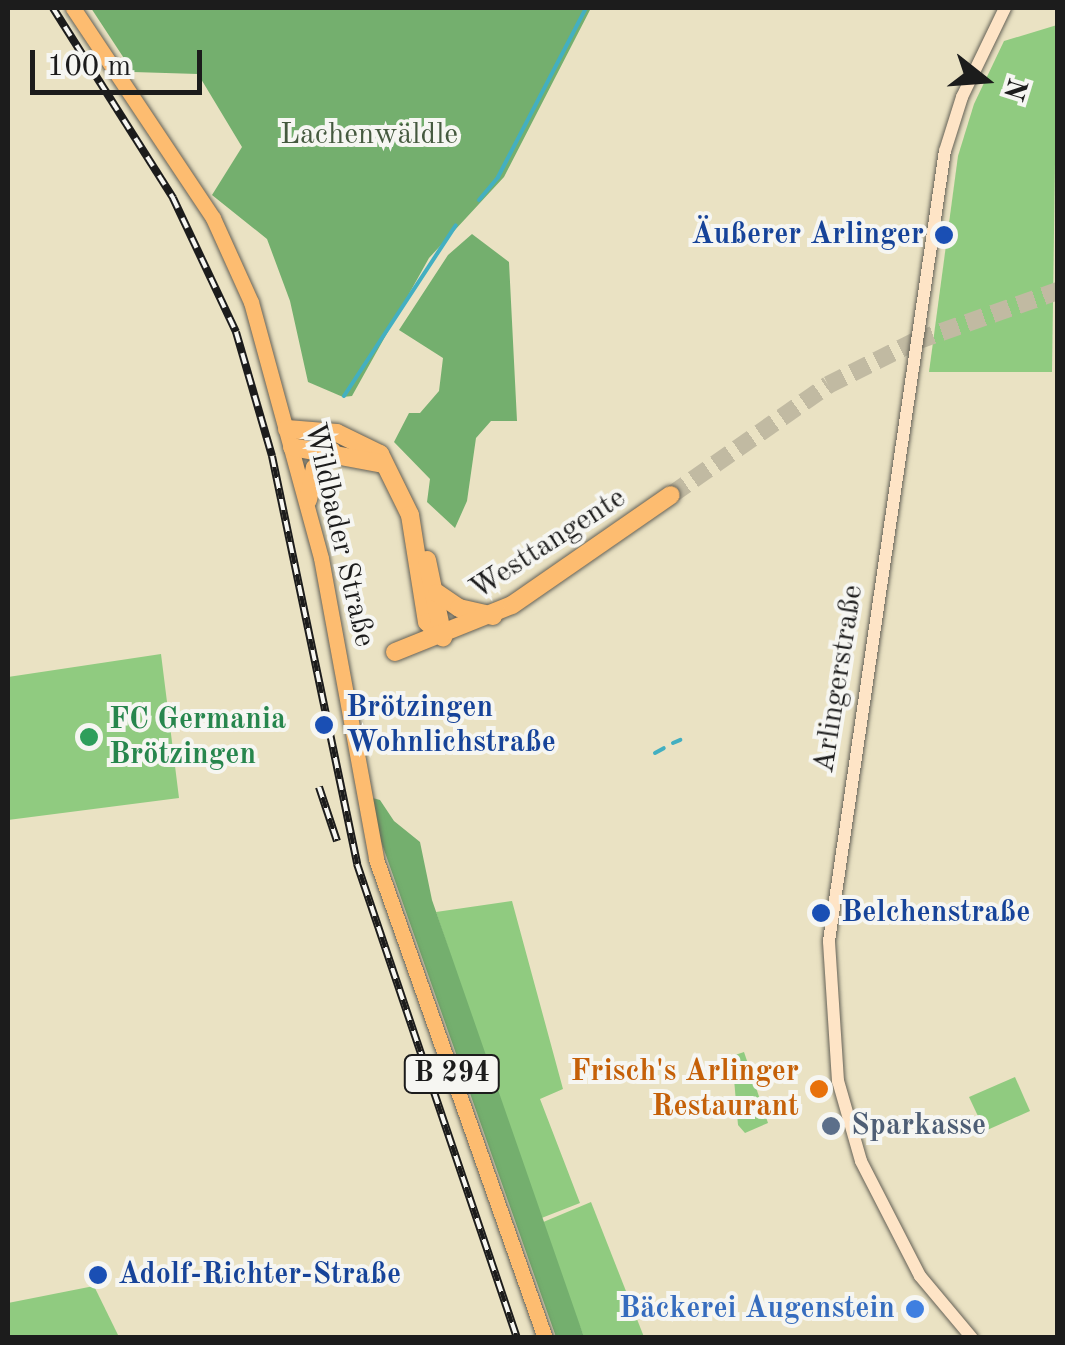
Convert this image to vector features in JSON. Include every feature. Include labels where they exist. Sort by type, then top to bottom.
[{"type":"highway","points":[[290,438],[315,428],[364,442],[386,465],[437,593],[443,637]]},
{"type":"highway","points":[[290,438],[386,465]]},
{"type":"highway","points":[[308,500],[314,468],[332,451]]},
{"type":"highway","name":"Westtangente","points":[[395,652],[494,616],[671,495]]},
{"type":"highway","points":[[417,539],[427,622],[443,637]]},
{"type":"highway","points":[[437,593],[459,608],[494,616]]},
{"type":"main road","name":"Wildbader Straße","points":[[73,8],[228,244],[308,500],[376,859],[545,1338]]},
{"type":"main road","name":"Arlingerstraße","points":[[972,1338],[920,1276],[861,1162],[838,1081],[829,941],[945,151],[962,97],[1005,8]]},
{"type":"green space","name":"Lachenwäldle","points":[[91,8],[591,8],[504,177],[429,258],[352,396],[343,397],[308,382],[290,301],[267,239],[212,195],[242,147],[198,74],[133,72]]},
{"type":"green space","points":[[1057,25],[1052,372],[929,372],[958,156],[974,104],[1004,41]]},
{"type":"green space","points":[[472,234],[509,262],[517,421],[491,421],[476,438],[467,501],[455,528],[427,502],[430,479],[394,442],[409,413],[420,413],[439,391],[443,358],[399,330],[448,255]]},
{"type":"green space","name":"FC Germania Brötzingen","points":[[161,654],[179,798],[8,820],[8,677]]},
{"type":"green space","points":[[365,796],[380,800],[394,821],[420,842],[432,900],[584,1337],[556,1337]]},
{"type":"green space","points":[[512,901],[563,1089],[540,1099],[580,1203],[539,1219],[436,912]]},
{"type":"green space","points":[[744,1052],[768,1123],[745,1133],[738,1125],[732,1056]]},
{"type":"green space","points":[[1015,1077],[1030,1111],[985,1131],[969,1097]]},
{"type":"green space","points":[[591,1202],[644,1337],[584,1337],[552,1256],[541,1223]]},
{"type":"green space","points":[[94,1286],[119,1337],[8,1337],[8,1303]]},
{"type":"waterway","points":[[479,200],[498,177],[586,8]]},
{"type":"waterway","points":[[344,396],[456,225]]},
{"type":"waterway","points":[[673,743],[680,740]]},
{"type":"waterway","points":[[655,753],[664,748]]},
{"type":"tunnel","points":[[671,495],[828,385],[916,341],[1058,291]]},
{"type":"railway","points":[[53,8],[173,198],[236,332],[272,456],[357,864],[517,1338]]},
{"type":"railway","points":[[319,787],[337,841]]},
{"type":"place","name":"Äußerer Arlinger","points":[[944,235]]},
{"type":"place","name":"Brötzingen Wohnlichstraße","points":[[324,725]]},
{"type":"place","name":"FC Germania Brötzingen","points":[[89,737]]},
{"type":"place","name":"Belchenstraße","points":[[821,913]]},
{"type":"place","name":"Frisch's Arlinger Restaurant","points":[[819,1089]]},
{"type":"place","name":"Sparkasse","points":[[831,1126]]},
{"type":"place","name":"Adolf-Richter-Straße","points":[[98,1275]]},
{"type":"place","name":"Bäckerei Augenstein","points":[[915,1309]]}]
